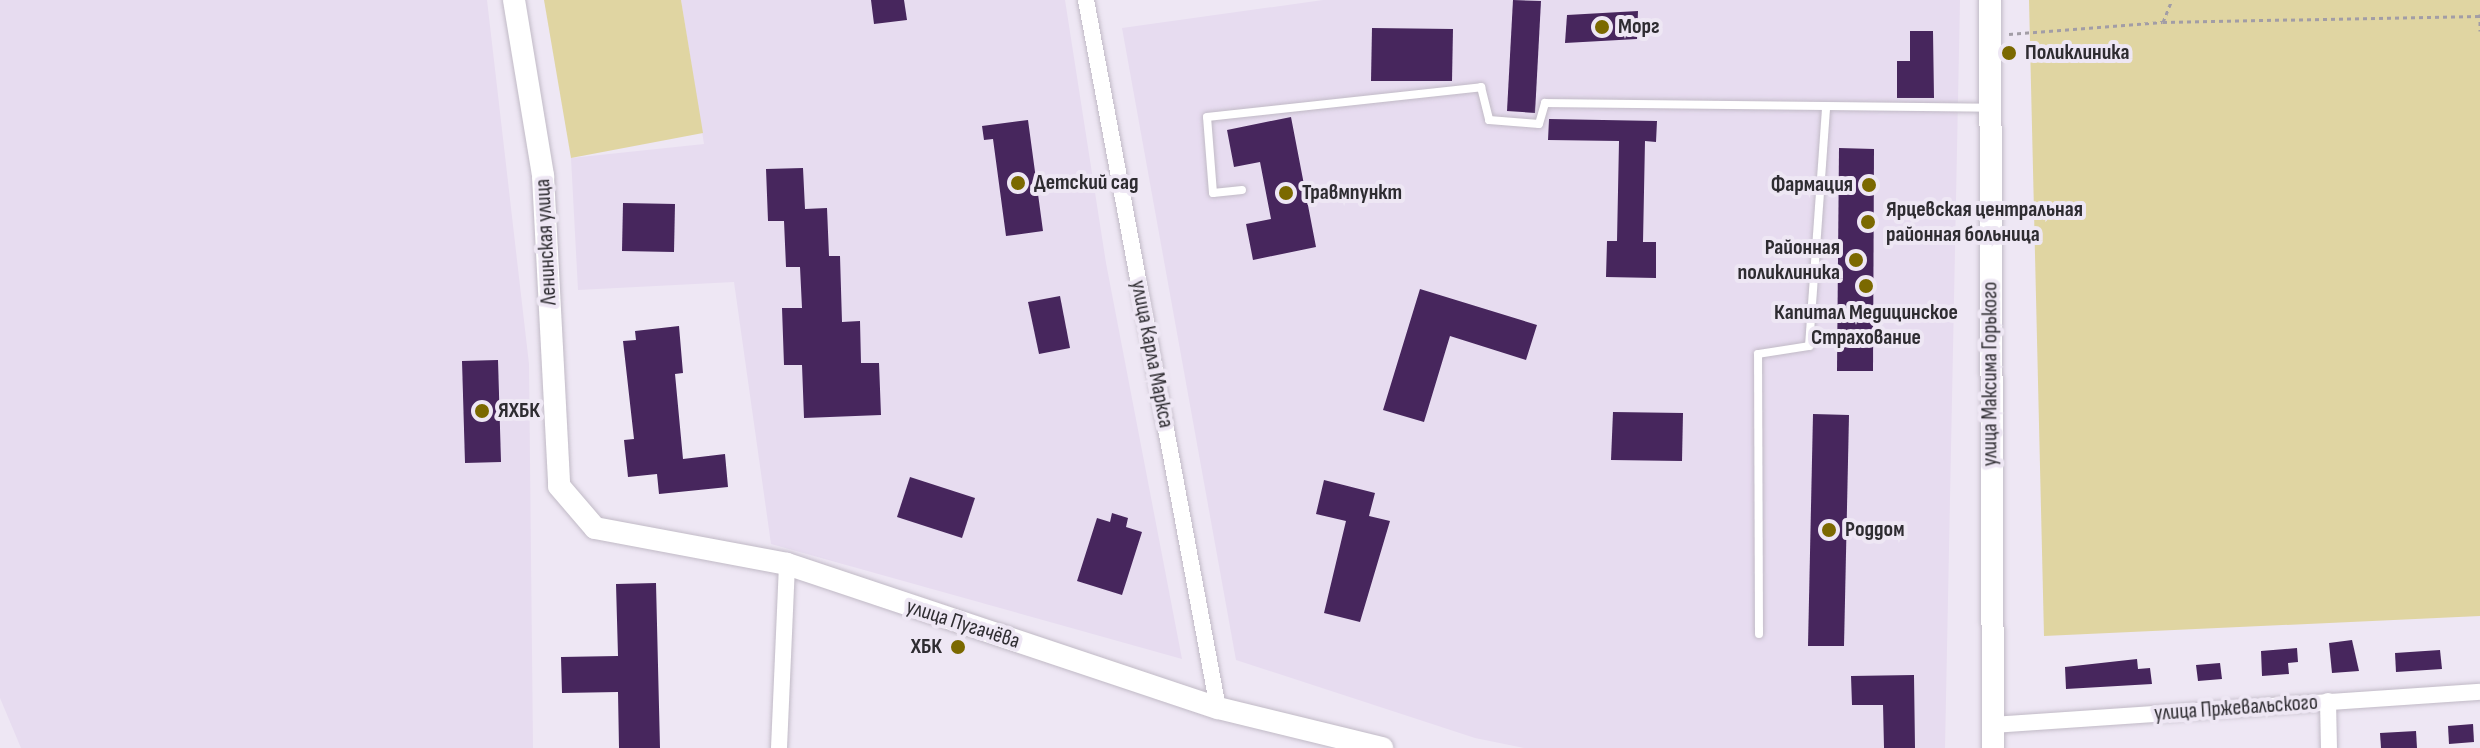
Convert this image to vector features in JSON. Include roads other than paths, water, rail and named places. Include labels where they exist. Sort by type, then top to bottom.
[{"type":"street","name":"Ленинская улица","points":[[514,0],[543,176],[559,486]]},
{"type":"street","name":"улица Карла Маркса","points":[[1086,0],[1218,708]]},
{"type":"street","name":"улица Максима Горького","points":[[1990,0],[1993,748]]},
{"type":"street","name":"улица Пугачёва","points":[[559,486],[595,528],[787,564],[1218,708],[1382,748]]},
{"type":"street","points":[[779,748],[787,564]]},
{"type":"street","name":"улица Пржевальского","points":[[1993,725],[2480,692]]},
{"type":"street","points":[[2328,701],[2329,748]]},
{"type":"lane","points":[[1242,190],[1213,193],[1207,117],[1481,87],[1489,120],[1539,124],[1545,103],[1826,110],[1989,108]]},
{"type":"lane","points":[[1759,634],[1758,354],[1809,346],[1826,110]]},
{"type":"place","name":"Морг","points":[[1602,27]]},
{"type":"place","name":"Поликлиника","points":[[2009,53]]},
{"type":"place","name":"Детский сад","points":[[1018,183]]},
{"type":"place","name":"Фармация","points":[[1869,185]]},
{"type":"place","name":"Травмпункт","points":[[1286,193]]},
{"type":"place","name":"Ярцевская центральная районная больница","points":[[1868,222]]},
{"type":"place","name":"Районная поликлиника","points":[[1856,260]]},
{"type":"place","name":"Капитал Медицинское Страхование","points":[[1866,286]]},
{"type":"place","name":"ЯХБК","points":[[482,411]]},
{"type":"place","name":"Роддом","points":[[1829,530]]},
{"type":"place","name":"ХБК","points":[[958,647]]}]
